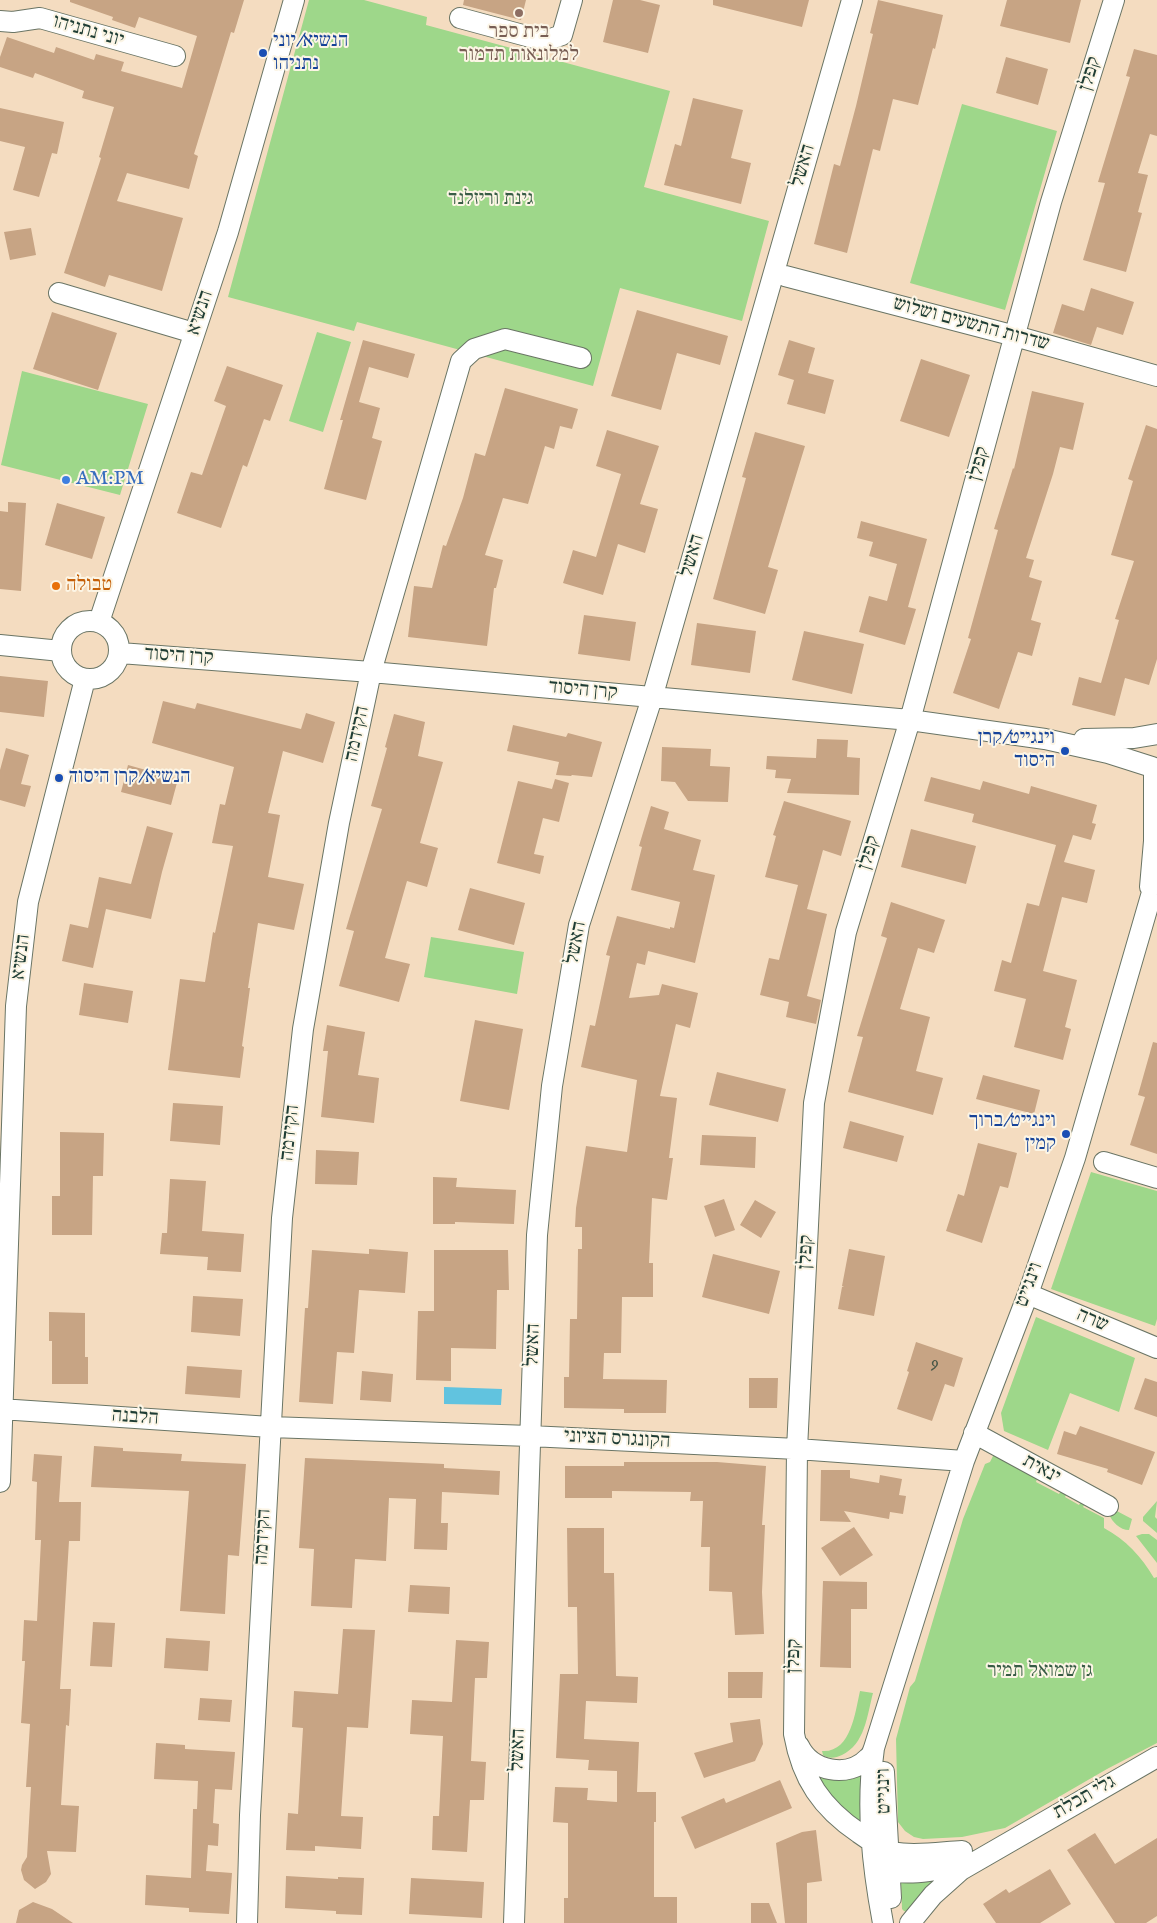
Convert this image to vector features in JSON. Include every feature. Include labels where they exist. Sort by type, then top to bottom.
[{"type":"street","name":"הנשיא","points":[[99,622],[228,232],[294,0]]},
{"type":"street","points":[[460,18],[545,41],[562,35],[572,0]]},
{"type":"street","name":"האשל","points":[[514,1923],[537,1235],[552,1086],[580,925],[652,698],[852,0]]},
{"type":"street","name":"קפלן","points":[[879,1844],[838,1818],[819,1796],[805,1774],[797,1753],[794,1734],[797,1449],[814,1103],[846,932],[910,720],[1051,202],[1114,0]]},
{"type":"street","name":"יוני נתניהו","points":[[0,21],[13,22],[40,18],[175,56]]},
{"type":"street","name":"שדרות התשעים ושלוש","points":[[785,276],[1015,336],[1157,376]]},
{"type":"street","points":[[59,293],[194,333]]},
{"type":"street","name":"הקידמה","points":[[247,1923],[250,1814],[282,1218],[303,1029],[339,823],[371,672],[461,361],[474,349],[505,339],[580,358]]},
{"type":"street","points":[[88,621],[99,622],[107,626],[114,633],[120,653],[118,661],[112,670],[104,676],[95,680],[84,679],[68,670],[60,651],[64,637],[78,623],[88,621]]},
{"type":"street","points":[[0,645],[60,651]]},
{"type":"street","name":"קרן היסוד","points":[[120,653],[371,672],[910,720],[1045,739],[1108,753],[1154,771]]},
{"type":"street","name":"הנשיא","points":[[0,1482],[16,1006],[28,902],[84,679]]},
{"type":"street","name":"קרן היסוד","points":[[1045,739],[1134,738],[1157,734]]},
{"type":"street","name":"וינגייט","points":[[1150,896],[1154,841],[1154,771],[1149,750],[1157,734]]},
{"type":"street","name":"וינגייט","points":[[879,1844],[871,1770],[874,1748],[964,1461],[1028,1294],[1075,1158],[1157,875]]},
{"type":"street","points":[[1104,1162],[1157,1178]]},
{"type":"street","name":"שרה","points":[[1028,1294],[1157,1348]]},
{"type":"street","name":"הלבנה","points":[[2,1409],[270,1426]]},
{"type":"street","name":"הקונגרס הציוני","points":[[270,1426],[797,1449],[964,1461]]},
{"type":"street","name":"ינאית","points":[[974,1433],[1108,1506]]},
{"type":"street","name":"וינגייט","points":[[879,1844],[886,1736],[898,1668]]},
{"type":"street","points":[[794,1734],[801,1749],[809,1759],[816,1765],[825,1768],[848,1769],[858,1765],[868,1758],[874,1748]]},
{"type":"street","name":"גלי תכלת","points":[[879,1844],[898,1872],[924,1871],[960,1865],[971,1854],[1012,1839],[1157,1757]]},
{"type":"street","points":[[879,1844],[891,1838],[898,1846],[906,1849],[971,1854]]},
{"type":"street","points":[[879,1844],[883,1923]]},
{"type":"street","points":[[879,1844],[892,1923]]},
{"type":"street","name":"גלי תכלת","points":[[910,1923],[933,1895],[961,1870],[971,1854]]},
{"type":"green space","name":"גינת וריזלנד","points":[[309,0],[364,0],[427,17],[426,25],[670,91],[644,187],[769,221],[742,321],[620,288],[593,386],[357,322],[354,331],[228,297]]},
{"type":"green space","points":[[962,104],[1057,131],[1005,310],[910,283]]},
{"type":"green space","points":[[317,332],[351,342],[323,432],[289,421]]},
{"type":"green space","points":[[22,371],[148,404],[120,495],[1,465]]},
{"type":"green space","points":[[431,937],[524,952],[517,994],[424,977]]},
{"type":"green space","points":[[1091,1172],[1157,1191],[1157,1319],[1155,1326],[1051,1289]]},
{"type":"green space","points":[[1036,1317],[1135,1358],[1119,1412],[1070,1393],[1048,1450],[1004,1431],[1001,1413]]},
{"type":"green space","name":"גן שמואל תמיר","points":[[996,1455],[1038,1476],[1036,1482],[1059,1494],[1063,1488],[1068,1491],[1065,1497],[1079,1505],[1083,1498],[1087,1500],[1083,1507],[1104,1518],[1104,1528],[1126,1543],[1144,1563],[1154,1578],[1157,1577],[1157,1743],[1107,1769],[1005,1828],[962,1837],[923,1839],[914,1837],[905,1831],[898,1822],[896,1739],[910,1687],[915,1681],[963,1519],[985,1464],[990,1462],[993,1456]]},
{"type":"green space","points":[[1157,1501],[1155,1517],[1157,1519],[1157,1533],[1143,1521],[1143,1517]]},
{"type":"green space","points":[[1113,1509],[1132,1519],[1129,1530],[1120,1527],[1112,1520],[1109,1514]]},
{"type":"green space","points":[[1149,1534],[1157,1540],[1157,1563],[1136,1536]]},
{"type":"green space","points":[[860,1691],[873,1693],[867,1720],[856,1744],[850,1750],[837,1757],[832,1758],[823,1755],[822,1751],[832,1750],[845,1739],[850,1730]]},
{"type":"green space","points":[[864,1768],[861,1823],[847,1817],[812,1771]]},
{"type":"green space","points":[[941,1874],[907,1912],[902,1909],[901,1881]]},
{"type":"water","points":[[444,1387],[502,1389],[501,1405],[444,1404]]},
{"type":"building","points":[[70,0],[244,0],[234,33],[231,32],[194,154],[198,156],[189,189],[127,173],[117,201],[183,218],[162,291],[109,275],[105,287],[64,273],[101,158],[99,157],[114,107],[82,98],[84,91],[35,73],[33,78],[0,67],[0,57],[7,37],[54,53],[56,47],[94,60],[96,54],[124,62],[121,71],[182,88],[197,36],[139,17],[135,28],[112,20],[113,17],[70,2]]},
{"type":"building","points":[[464,0],[526,0],[521,20],[463,5]]},
{"type":"building","points":[[613,0],[640,0],[660,5],[648,53],[603,42]]},
{"type":"building","points":[[713,0],[809,0],[802,27],[713,5]]},
{"type":"building","points":[[878,0],[943,15],[918,105],[893,99],[880,151],[873,149],[847,253],[814,244],[834,164],[840,166],[856,106],[873,34],[870,33]]},
{"type":"building","points":[[1007,0],[1081,0],[1070,43],[1000,26]]},
{"type":"building","points":[[1134,49],[1157,55],[1157,136],[1150,134],[1138,173],[1148,175],[1138,212],[1142,213],[1126,272],[1083,260],[1105,183],[1098,182],[1130,77],[1126,76]]},
{"type":"building","points":[[1006,57],[1048,69],[1038,105],[996,93]]},
{"type":"building","points":[[693,98],[743,110],[731,158],[751,163],[741,204],[664,185],[675,144],[681,146]]},
{"type":"building","points":[[0,108],[64,122],[57,154],[52,153],[39,197],[13,190],[25,147],[0,141]]},
{"type":"building","points":[[31,228],[36,255],[10,260],[4,232]]},
{"type":"building","points":[[1091,288],[1134,302],[1123,335],[1097,327],[1091,345],[1053,333],[1062,304],[1084,311]]},
{"type":"building","points":[[637,310],[728,336],[720,365],[677,353],[661,410],[611,396]]},
{"type":"building","points":[[52,312],[117,333],[98,390],[33,369]]},
{"type":"building","points":[[363,340],[415,354],[408,378],[369,367],[359,402],[380,408],[372,438],[382,441],[366,500],[324,489],[343,420],[340,420]]},
{"type":"building","points":[[789,340],[815,348],[808,373],[834,380],[825,414],[787,404],[794,380],[778,375]]},
{"type":"building","points":[[921,359],[970,375],[949,437],[900,421]]},
{"type":"building","points":[[227,366],[283,385],[270,421],[264,419],[247,467],[243,465],[221,528],[177,513],[191,472],[202,475],[226,406],[214,401]]},
{"type":"building","points":[[505,388],[578,409],[572,429],[560,426],[554,449],[545,446],[528,504],[503,498],[485,555],[503,560],[496,588],[494,588],[487,646],[408,637],[414,586],[432,588],[443,545],[446,546],[463,498],[475,453],[485,456]]},
{"type":"building","points":[[1032,391],[1084,403],[1073,450],[1060,447],[1026,558],[1034,560],[1029,577],[1042,581],[1031,620],[1041,623],[1032,656],[1018,652],[999,709],[953,693],[971,639],[968,638],[998,530],[994,529],[1014,469]]},
{"type":"building","points":[[1146,425],[1157,429],[1157,659],[1149,685],[1125,678],[1115,716],[1072,705],[1079,677],[1101,683],[1119,620],[1115,619],[1134,561],[1111,555],[1133,481],[1128,479]]},
{"type":"building","points":[[607,430],[659,446],[640,504],[658,509],[645,553],[618,544],[603,595],[563,583],[573,550],[596,557],[621,474],[596,466]]},
{"type":"building","points":[[755,432],[805,446],[768,567],[778,570],[765,614],[713,599],[746,478],[742,477]]},
{"type":"building","points":[[8,502],[26,503],[21,591],[0,589],[0,511],[8,512]]},
{"type":"building","points":[[57,503],[105,517],[92,559],[45,545]]},
{"type":"building","points":[[861,521],[927,539],[908,607],[916,609],[905,645],[859,632],[869,596],[887,601],[897,564],[869,556],[873,542],[857,538]]},
{"type":"building","points":[[584,615],[636,622],[630,661],[578,654]]},
{"type":"building","points":[[697,623],[756,631],[750,673],[691,665]]},
{"type":"building","points":[[804,631],[864,644],[852,694],[792,680]]},
{"type":"building","points":[[0,676],[48,681],[44,717],[0,712]]},
{"type":"building","points":[[163,701],[195,709],[197,703],[301,729],[306,713],[335,722],[323,763],[283,751],[268,813],[280,815],[268,877],[304,884],[294,930],[258,923],[248,988],[250,988],[242,1046],[244,1047],[240,1078],[168,1070],[180,979],[205,982],[213,932],[215,933],[233,846],[212,843],[220,804],[225,805],[234,767],[152,743]]},
{"type":"building","points":[[394,714],[425,722],[418,756],[443,762],[420,843],[438,848],[427,887],[407,881],[385,958],[410,964],[399,1002],[339,986],[354,931],[346,929],[382,809],[371,806]]},
{"type":"building","points":[[513,725],[566,737],[568,733],[602,742],[592,777],[556,775],[559,762],[507,751]]},
{"type":"building","points":[[817,739],[848,740],[847,757],[860,758],[859,795],[787,793],[791,779],[775,778],[776,770],[766,769],[767,756],[816,758]]},
{"type":"building","points":[[662,747],[711,749],[710,766],[730,767],[728,802],[688,801],[675,782],[661,781]]},
{"type":"building","points":[[6,748],[29,755],[21,784],[31,786],[25,807],[0,800],[0,770]]},
{"type":"building","points":[[128,765],[178,779],[171,805],[121,792]]},
{"type":"building","points":[[931,777],[980,790],[983,781],[1029,794],[1031,786],[1097,805],[1092,823],[1096,824],[1091,840],[1073,835],[1064,862],[1095,870],[1087,903],[1062,897],[1043,971],[1077,980],[1065,1027],[1071,1029],[1063,1060],[1014,1047],[1026,999],[994,991],[1002,960],[1011,963],[1027,903],[1039,906],[1056,845],[972,822],[974,814],[924,801]]},
{"type":"building","points":[[555,779],[569,783],[559,822],[543,818],[534,854],[544,856],[540,874],[497,863],[518,781],[552,789]]},
{"type":"building","points":[[784,801],[851,821],[841,856],[823,850],[807,909],[827,914],[807,996],[821,1000],[816,1024],[786,1017],[789,1002],[760,995],[769,958],[779,960],[798,885],[765,877],[776,836],[773,835]]},
{"type":"building","points":[[651,806],[669,812],[664,829],[701,840],[693,870],[715,875],[695,963],[648,951],[645,965],[637,963],[629,998],[659,995],[662,984],[698,993],[690,1028],[676,1024],[660,1096],[677,1098],[669,1158],[673,1158],[667,1200],[652,1198],[649,1263],[653,1263],[653,1297],[622,1297],[621,1353],[604,1353],[603,1379],[667,1380],[666,1413],[624,1413],[624,1409],[564,1408],[564,1377],[569,1377],[570,1319],[577,1319],[578,1249],[582,1249],[582,1227],[575,1227],[576,1208],[586,1146],[627,1152],[637,1080],[581,1067],[590,1025],[595,1026],[610,956],[606,955],[617,916],[670,929],[670,927],[674,928],[680,902],[631,890],[642,847],[639,846]]},
{"type":"building","points":[[147,826],[173,833],[151,919],[106,909],[93,968],[62,961],[70,924],[88,928],[99,877],[131,884]]},
{"type":"building","points":[[911,829],[976,846],[966,884],[901,867]]},
{"type":"building","points":[[470,888],[525,903],[514,945],[458,930]]},
{"type":"building","points":[[891,902],[945,920],[934,953],[918,948],[900,1009],[930,1017],[916,1071],[943,1078],[933,1115],[848,1092],[863,1037],[857,1036],[887,938],[881,936]]},
{"type":"building","points":[[84,983],[133,991],[128,1023],[79,1015]]},
{"type":"building","points":[[475,1020],[523,1029],[509,1110],[460,1101]]},
{"type":"building","points":[[327,1025],[365,1032],[358,1075],[379,1078],[374,1123],[321,1117],[328,1051],[323,1051]]},
{"type":"building","points":[[1153,1042],[1157,1043],[1157,1154],[1130,1145],[1145,1097],[1138,1095]]},
{"type":"building","points":[[717,1072],[786,1089],[778,1122],[709,1105]]},
{"type":"building","points":[[983,1075],[1040,1090],[1034,1114],[976,1099]]},
{"type":"building","points":[[173,1103],[223,1106],[220,1145],[170,1141]]},
{"type":"building","points":[[850,1121],[904,1136],[897,1162],[843,1148]]},
{"type":"building","points":[[60,1132],[104,1133],[103,1176],[93,1176],[92,1235],[52,1235],[52,1196],[60,1196]]},
{"type":"building","points":[[702,1135],[756,1137],[755,1168],[700,1165]]},
{"type":"building","points":[[978,1143],[1017,1153],[1008,1188],[1000,1186],[982,1243],[946,1231],[958,1194],[964,1196]]},
{"type":"building","points":[[316,1150],[359,1152],[357,1185],[315,1184]]},
{"type":"building","points":[[433,1177],[457,1178],[456,1187],[516,1190],[514,1224],[455,1222],[455,1224],[433,1224]]},
{"type":"building","points":[[170,1179],[206,1181],[202,1231],[244,1234],[241,1272],[207,1270],[208,1257],[160,1254],[162,1233],[167,1233]]},
{"type":"building","points":[[724,1199],[735,1230],[715,1237],[704,1206]]},
{"type":"building","points":[[755,1200],[776,1212],[761,1238],[740,1225]]},
{"type":"building","points":[[369,1249],[408,1252],[405,1293],[359,1290],[354,1353],[337,1352],[333,1404],[299,1402],[305,1308],[308,1308],[312,1250],[369,1254]]},
{"type":"building","points":[[849,1249],[885,1256],[874,1316],[838,1309],[842,1287],[844,1287],[842,1286]]},
{"type":"building","points":[[434,1250],[508,1250],[509,1290],[497,1290],[496,1349],[451,1348],[451,1381],[416,1380],[418,1311],[434,1311]]},
{"type":"building","points":[[713,1254],[780,1271],[769,1314],[702,1297]]},
{"type":"building","points":[[193,1296],[243,1299],[240,1336],[191,1332]]},
{"type":"building","points":[[49,1312],[85,1313],[85,1357],[88,1357],[88,1384],[52,1384],[52,1341],[49,1341]]},
{"type":"building","points":[[916,1342],[963,1358],[954,1387],[945,1384],[932,1421],[897,1409]]},
{"type":"building","points":[[187,1366],[242,1370],[240,1398],[185,1394]]},
{"type":"building","points":[[362,1371],[393,1374],[391,1402],[360,1400]]},
{"type":"building","points":[[749,1378],[778,1378],[777,1408],[749,1408]]},
{"type":"building","points":[[1145,1378],[1157,1382],[1157,1417],[1134,1409]]},
{"type":"building","points":[[1080,1426],[1155,1452],[1142,1485],[1107,1472],[1108,1469],[1057,1454],[1064,1431],[1076,1435]]},
{"type":"building","points":[[94,1446],[123,1448],[123,1451],[182,1454],[181,1461],[246,1464],[239,1556],[228,1555],[225,1614],[180,1611],[189,1491],[91,1487]]},
{"type":"building","points":[[34,1454],[62,1456],[59,1502],[81,1502],[80,1541],[69,1541],[60,1689],[71,1689],[69,1726],[66,1725],[61,1805],[79,1806],[76,1852],[47,1851],[51,1874],[46,1882],[35,1889],[24,1880],[21,1870],[27,1857],[31,1787],[26,1787],[30,1724],[21,1723],[25,1661],[22,1661],[24,1620],[37,1621],[41,1540],[35,1540],[37,1482],[32,1481]]},
{"type":"building","points":[[305,1458],[444,1464],[444,1468],[500,1471],[499,1495],[442,1492],[441,1523],[448,1523],[447,1550],[414,1549],[416,1499],[389,1498],[386,1561],[355,1559],[352,1608],[311,1606],[314,1549],[299,1548]]},
{"type":"building","points":[[624,1462],[717,1462],[766,1466],[762,1525],[765,1525],[762,1592],[764,1634],[735,1635],[732,1592],[709,1591],[710,1547],[701,1547],[703,1501],[690,1501],[691,1492],[612,1491],[612,1498],[565,1498],[565,1466],[624,1466]]},
{"type":"building","points":[[821,1470],[850,1470],[850,1478],[879,1483],[880,1475],[902,1479],[899,1495],[906,1496],[903,1514],[890,1512],[889,1519],[844,1511],[851,1522],[820,1521]]},
{"type":"building","points":[[854,1527],[873,1555],[840,1576],[821,1548]]},
{"type":"building","points":[[567,1528],[604,1528],[604,1573],[614,1573],[616,1676],[638,1677],[637,1703],[586,1701],[584,1739],[639,1742],[637,1792],[656,1792],[654,1897],[677,1897],[677,1923],[564,1923],[564,1898],[568,1898],[568,1823],[553,1822],[555,1787],[588,1788],[587,1800],[617,1802],[617,1771],[588,1770],[589,1760],[556,1758],[560,1674],[578,1674],[577,1607],[568,1607]]},
{"type":"building","points":[[823,1581],[867,1582],[867,1609],[851,1609],[851,1668],[820,1667]]},
{"type":"building","points":[[410,1585],[450,1587],[449,1614],[408,1612]]},
{"type":"building","points":[[93,1622],[115,1623],[112,1667],[90,1666]]},
{"type":"building","points":[[343,1629],[375,1630],[368,1728],[347,1727],[341,1816],[363,1817],[361,1849],[315,1846],[315,1851],[286,1850],[288,1813],[298,1814],[303,1728],[292,1727],[294,1691],[338,1694]]},
{"type":"building","points":[[166,1638],[210,1641],[208,1671],[164,1668]]},
{"type":"building","points":[[456,1640],[489,1642],[487,1678],[475,1678],[471,1761],[486,1762],[484,1800],[470,1800],[467,1852],[432,1850],[433,1816],[439,1816],[443,1736],[410,1734],[412,1700],[452,1702]]},
{"type":"building","points":[[728,1672],[763,1672],[762,1698],[728,1698]]},
{"type":"building","points":[[200,1698],[232,1700],[230,1722],[198,1720]]},
{"type":"building","points":[[760,1719],[763,1744],[755,1761],[704,1778],[694,1753],[733,1742],[730,1723]]},
{"type":"building","points":[[156,1743],[185,1745],[185,1749],[235,1752],[232,1790],[215,1789],[213,1823],[219,1824],[218,1846],[208,1845],[206,1871],[232,1873],[229,1914],[189,1912],[189,1908],[145,1905],[146,1875],[191,1878],[193,1809],[197,1809],[198,1781],[154,1779]]},
{"type":"building","points":[[780,1780],[792,1808],[695,1849],[681,1817],[724,1798],[726,1803]]},
{"type":"building","points":[[816,1830],[822,1881],[807,1883],[807,1923],[785,1923],[776,1843],[802,1832]]},
{"type":"building","points":[[1095,1833],[1115,1864],[1157,1838],[1157,1916],[1146,1923],[1115,1923],[1067,1850]]},
{"type":"building","points":[[1050,1869],[1071,1904],[1040,1923],[996,1923],[983,1904],[1006,1889],[1009,1893]]},
{"type":"building","points":[[286,1876],[338,1879],[338,1877],[364,1878],[362,1915],[336,1914],[336,1911],[285,1908]]},
{"type":"building","points":[[411,1878],[484,1882],[482,1918],[409,1914]]},
{"type":"building","points":[[33,1902],[52,1909],[73,1923],[16,1923],[19,1910]]},
{"type":"building","points":[[751,1903],[769,1903],[777,1923],[751,1923]]},
{"type":"place","name":"בית ספר למלונאות תדמור","points":[[519,13]]},
{"type":"place","name":"הנשיא/יוני נתניהו","points":[[263,53]]},
{"type":"place","name":"AM:PM","points":[[66,480]]},
{"type":"place","name":"טבולה","points":[[56,586]]},
{"type":"place","name":"וינגייט/קרן היסוד","points":[[1065,751]]},
{"type":"place","name":"הנשיא/קרן היסוד","points":[[59,778]]},
{"type":"place","name":"וינגייט/ברוך קמין","points":[[1066,1134]]}]
